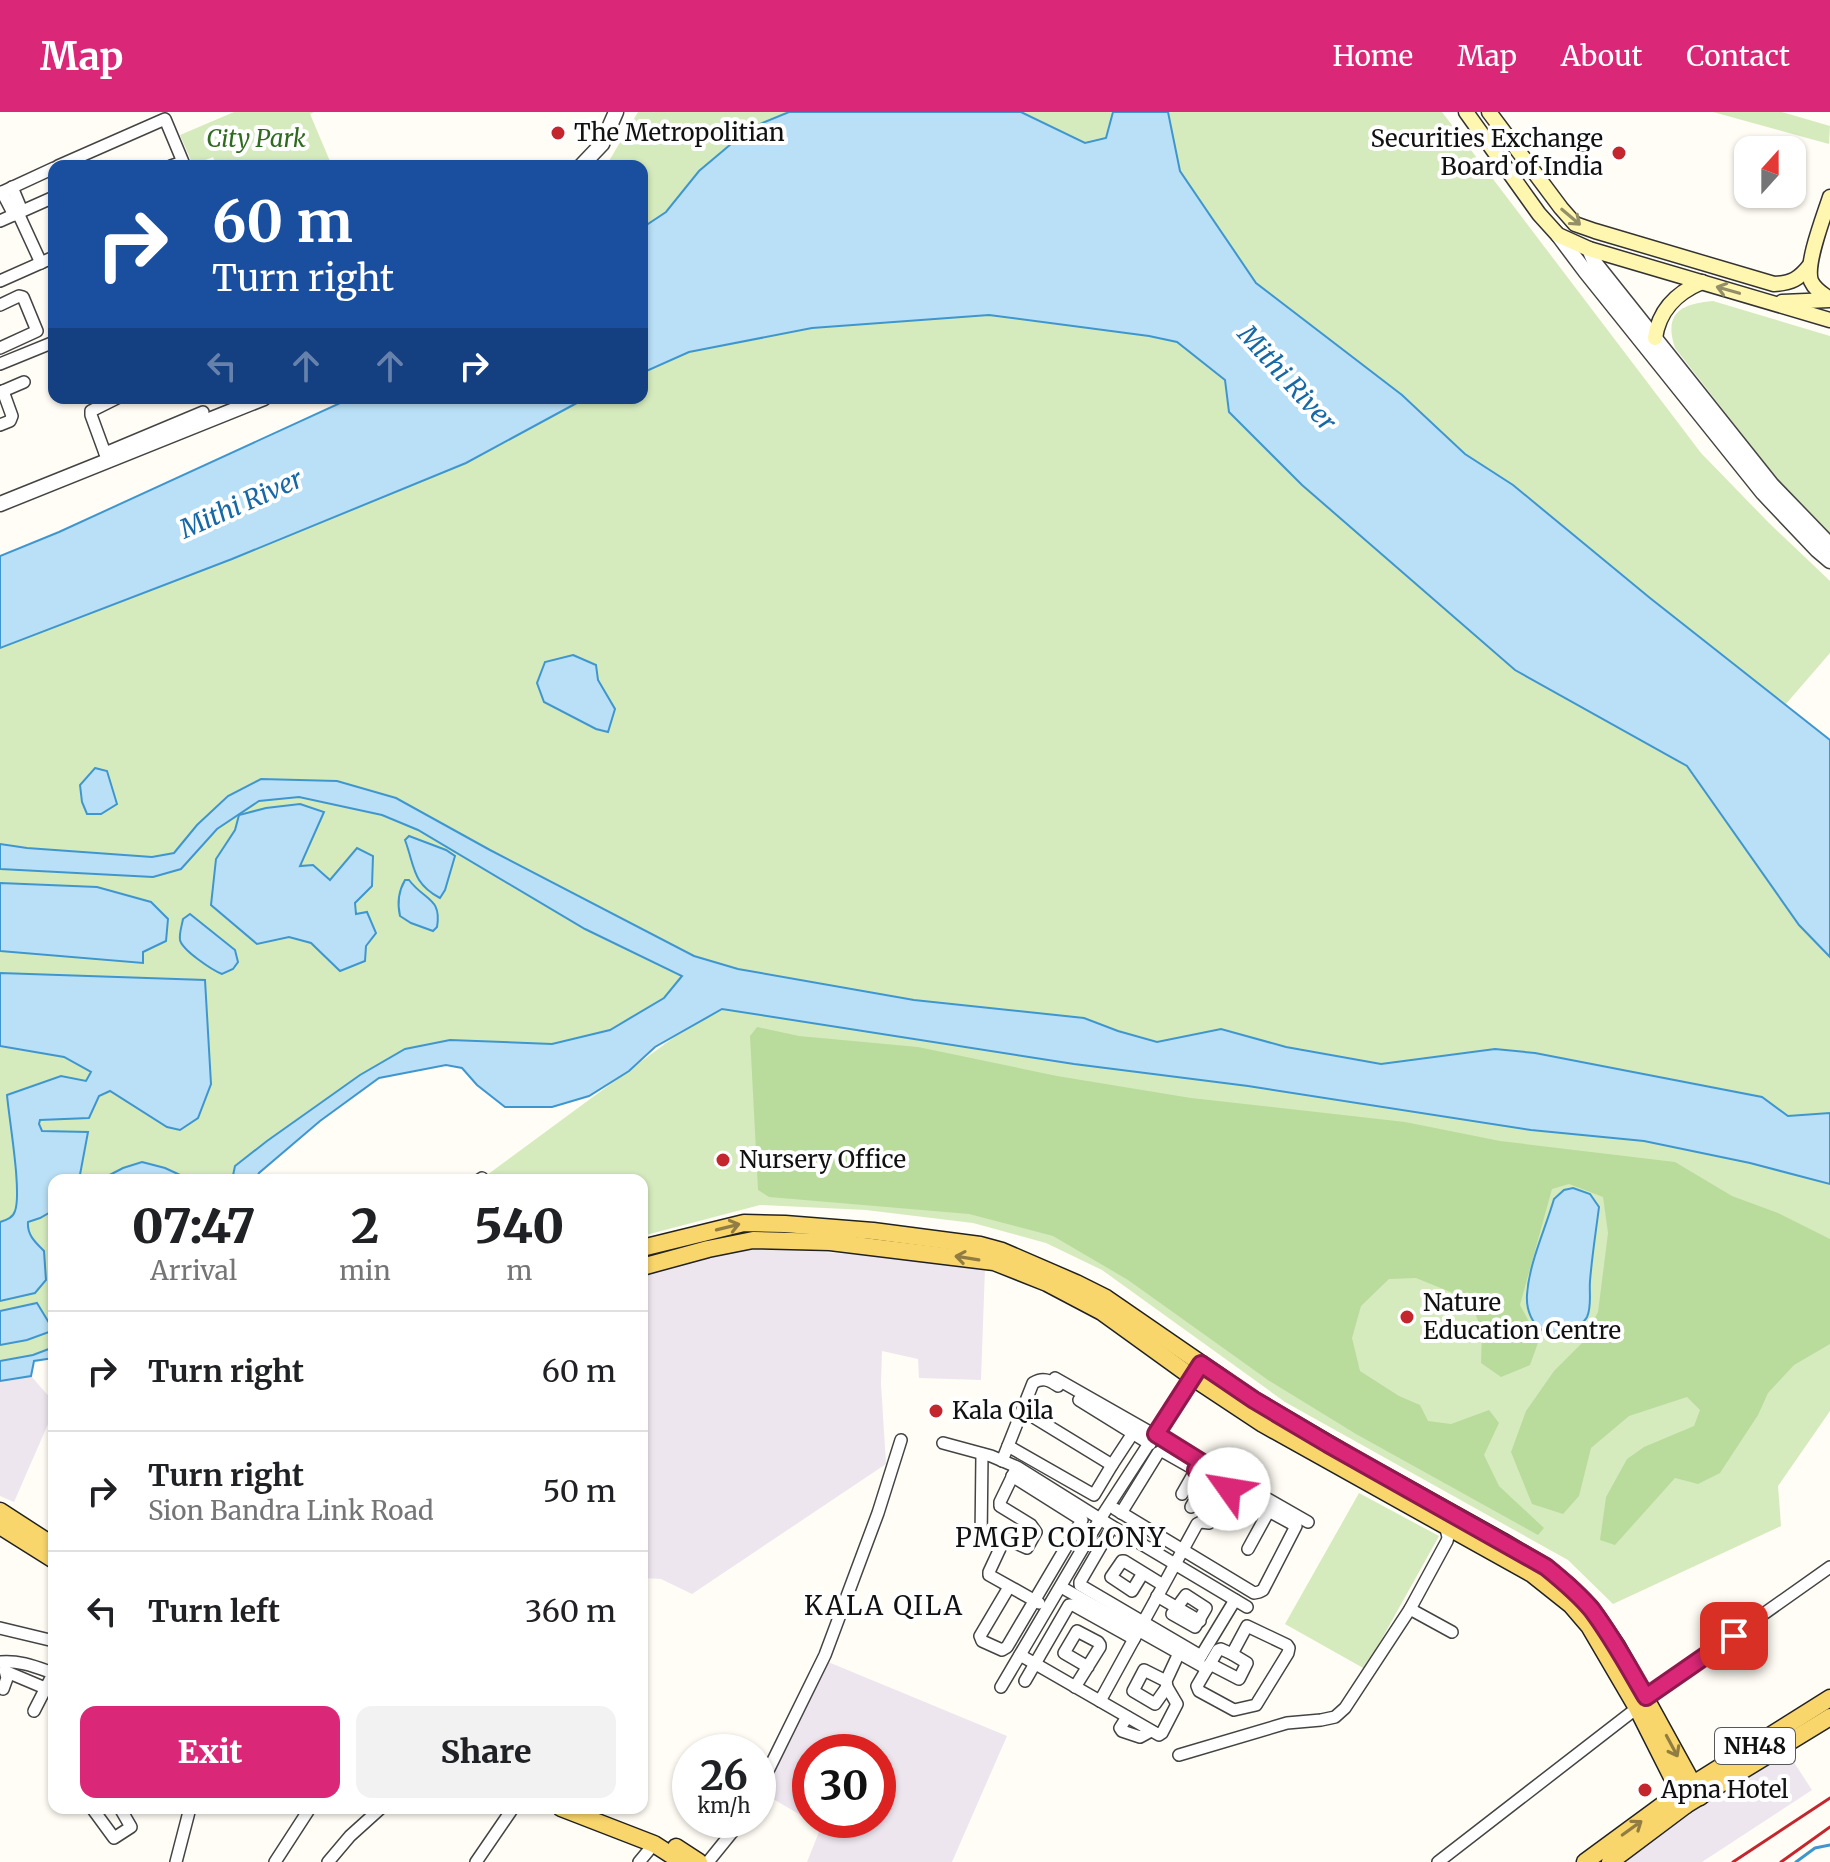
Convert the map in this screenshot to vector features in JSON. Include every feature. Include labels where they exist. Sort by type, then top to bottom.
[{"type":"main road","points":[[1466,112],[1539,214],[1558,235],[1589,249],[1830,320]]},
{"type":"main road","points":[[1489,112],[1575,224],[1774,284],[1790,283],[1810,265]]},
{"type":"main road","points":[[1830,197],[1810,265],[1811,281],[1830,300]]},
{"type":"main road","points":[[1655,338],[1657,321],[1677,296],[1702,282]]},
{"type":"main road","points":[[1770,302],[1830,300]]},
{"type":"main road","points":[[648,1247],[744,1223],[873,1231],[953,1240],[1002,1251],[1106,1298],[1263,1424],[1448,1519],[1532,1574],[1571,1605],[1642,1703],[1690,1795]]},
{"type":"main road","points":[[648,1265],[753,1240],[830,1242],[994,1262],[1047,1283],[1102,1312],[1197,1371]]},
{"type":"main road","points":[[0,1511],[48,1542]]},
{"type":"main road","points":[[0,1526],[48,1556]]},
{"type":"main road","name":"NH48","points":[[1585,1862],[1778,1740],[1830,1698]]},
{"type":"main road","name":"NH48","points":[[1778,1740],[1830,1717]]},
{"type":"main road","name":"NH48","points":[[1610,1862],[1690,1795]]},
{"type":"main road","points":[[590,1814],[654,1844],[682,1862]]},
{"type":"main road","points":[[590,1814],[649,1833],[699,1862]]},
{"type":"street","points":[[587,160],[602,144],[616,112]]},
{"type":"street","points":[[74,160],[165,119],[182,160]]},
{"type":"street","points":[[41,263],[5,191],[48,172]]},
{"type":"street","points":[[0,221],[48,200]]},
{"type":"street","points":[[1558,235],[1763,493],[1830,561]]},
{"type":"street","points":[[1589,249],[1595,263],[1772,485],[1830,545]]},
{"type":"street","points":[[0,281],[48,260]]},
{"type":"street","points":[[0,305],[23,297],[37,331],[0,348]]},
{"type":"street","points":[[1,362],[48,344]]},
{"type":"street","points":[[0,425],[10,421],[12,416],[2,391],[24,382]]},
{"type":"street","points":[[105,404],[91,411],[91,415],[106,457]]},
{"type":"street","points":[[200,404],[205,416]]},
{"type":"street","points":[[0,504],[205,416],[244,404]]},
{"type":"street","points":[[1001,1687],[1100,1519],[1197,1371]]},
{"type":"street","points":[[1055,1378],[1271,1507],[1296,1528],[1263,1590],[1254,1593],[1109,1505]]},
{"type":"street","points":[[1002,1461],[1033,1383],[1039,1379],[1049,1380],[1133,1433],[1153,1439]]},
{"type":"street","points":[[1022,1410],[1112,1465]]},
{"type":"street","points":[[1008,1446],[1094,1495],[1133,1433]]},
{"type":"street","points":[[776,1754],[825,1655],[878,1513],[901,1440]]},
{"type":"street","points":[[943,1443],[1002,1461],[1082,1520],[1005,1649],[1000,1650],[982,1641],[980,1636],[1009,1587]]},
{"type":"street","points":[[1121,1513],[1160,1451],[1198,1466],[1208,1477],[1229,1489],[1308,1522]]},
{"type":"street","points":[[981,1542],[982,1454]]},
{"type":"street","points":[[1182,1494],[1198,1466]]},
{"type":"street","points":[[1014,1472],[1100,1519],[1247,1607]]},
{"type":"street","points":[[1014,1472],[1000,1506],[1031,1525],[1036,1532],[1027,1548],[1006,1540],[989,1575],[1049,1607]]},
{"type":"street","points":[[1191,1507],[1208,1477]]},
{"type":"street","points":[[1100,1701],[1199,1522],[1209,1523],[1229,1489]]},
{"type":"street","points":[[1248,1549],[1271,1507]]},
{"type":"street","points":[[1179,1755],[1287,1723],[1335,1717],[1354,1697],[1410,1609],[1447,1541],[1448,1519]]},
{"type":"street","points":[[1088,1602],[1080,1582],[1112,1527]]},
{"type":"street","points":[[1438,1862],[1642,1703],[1830,1567]]},
{"type":"street","points":[[1143,1573],[1176,1607],[1200,1621]]},
{"type":"street","points":[[1061,1587],[1204,1663]]},
{"type":"street","points":[[1232,1654],[1249,1626],[1289,1648],[1253,1707],[1234,1710],[1199,1691],[1197,1686],[1204,1663],[1235,1600]]},
{"type":"street","points":[[1025,1681],[1069,1605],[1088,1602]]},
{"type":"street","points":[[1410,1609],[1452,1632]]},
{"type":"street","points":[[0,1628],[48,1639]]},
{"type":"street","points":[[1157,1636],[1179,1653],[1239,1679],[1247,1663],[1219,1649],[1204,1663]]},
{"type":"street","points":[[1020,1655],[1159,1735],[1176,1709],[1176,1700],[1167,1684],[1179,1653]]},
{"type":"street","points":[[2,1666],[11,1661],[48,1671]]},
{"type":"street","points":[[2,1666],[45,1688]]},
{"type":"street","points":[[2,1666],[7,1678],[3,1689]]},
{"type":"street","points":[[1075,1687],[1088,1667]]},
{"type":"street","points":[[34,1711],[48,1683]]},
{"type":"street","points":[[97,1814],[115,1838],[131,1827],[123,1814]]},
{"type":"street","points":[[176,1862],[188,1814]]},
{"type":"street","points":[[275,1862],[306,1814]]},
{"type":"street","points":[[328,1862],[374,1814]]},
{"type":"street","points":[[476,1862],[509,1814]]},
{"type":"street","points":[[708,1862],[727,1838]]},
{"type":"street","points":[[639,1862],[654,1844]]},
{"type":"shaded area","points":[[758,1247],[914,1259],[985,1268],[981,1380],[919,1378],[918,1359],[882,1351],[886,1464],[692,1594],[661,1579],[648,1578],[648,1274],[670,1265]]},
{"type":"shaded area","points":[[31,1376],[48,1395],[48,1424],[14,1502],[0,1496],[0,1381]]},
{"type":"shaded area","points":[[821,1659],[1007,1736],[952,1862],[807,1862],[817,1838],[896,1838],[896,1734],[792,1734],[792,1810],[776,1801],[776,1759]]},
{"type":"shaded area","points":[[1784,1747],[1812,1790],[1702,1862],[1615,1862]]},
{"type":"green space","name":"City Park","points":[[234,112],[314,112],[310,114],[329,160],[214,160],[213,157],[191,160],[180,135]]},
{"type":"green space","points":[[638,112],[789,112],[750,128],[699,171],[666,212],[648,224],[648,160],[610,160]]},
{"type":"green space","points":[[1021,112],[1113,112],[1106,138],[1085,143]]},
{"type":"green space","points":[[1168,112],[1442,112],[1701,453],[1830,581],[1830,653],[1785,705],[1513,485],[1465,454],[1402,395],[1256,283],[1180,171]]},
{"type":"green space","points":[[1713,112],[1782,112],[1830,126],[1829,144]]},
{"type":"green space","points":[[1713,301],[1830,336],[1830,533],[1777,479],[1675,348],[1672,326],[1678,312],[1692,305]]},
{"type":"green space","points":[[989,315],[1177,342],[1225,380],[1229,412],[1302,485],[1515,670],[1687,766],[1799,925],[1830,957],[1830,1113],[1788,1116],[1762,1097],[1535,1053],[1495,1049],[1381,1064],[1286,1047],[1221,1029],[1157,1042],[1084,1018],[914,1000],[738,969],[694,956],[396,798],[261,779],[197,825],[174,853],[152,857],[0,844],[0,648],[232,559],[466,463],[575,404],[648,404],[648,370],[689,352],[812,328]],"holes":[[[596,665],[598,680],[615,709],[596,729],[545,702]]]},
{"type":"green space","points":[[299,797],[382,815],[418,830],[585,929],[682,975],[664,998],[610,1030],[552,1044],[450,1040],[360,1075],[235,1165],[233,1174],[169,1174],[123,1168],[112,1174],[80,1174],[87,1132],[42,1131],[40,1120],[89,1118],[99,1096],[110,1091],[167,1127],[204,980],[0,973],[0,951],[142,962],[97,887],[0,883],[0,869],[153,877],[182,869],[217,829],[259,801]],"holes":[[[239,815],[300,866],[329,880],[357,848],[372,886],[355,903],[356,914],[340,971],[311,943],[289,937],[257,944],[211,905],[216,859],[235,830]],[[409,836],[455,856],[445,890],[414,871]],[[190,914],[214,934],[199,958],[184,949],[180,941]]]},
{"type":"green space","points":[[722,1009],[1531,1130],[1644,1141],[1750,1163],[1830,1184],[1830,1411],[1778,1486],[1781,1526],[1613,1604],[1568,1560],[1285,1402],[1102,1270],[1046,1243],[973,1223],[866,1210],[760,1205],[648,1234],[648,1174],[488,1174],[673,1038]]},
{"type":"green space","points":[[757,1027],[799,1036],[918,1047],[1057,1076],[1191,1098],[1405,1122],[1500,1141],[1675,1162],[1732,1196],[1778,1213],[1830,1239],[1830,1344],[1794,1365],[1768,1393],[1758,1415],[1720,1473],[1698,1484],[1675,1478],[1615,1545],[1600,1540],[1606,1497],[1627,1459],[1644,1447],[1694,1426],[1700,1410],[1687,1397],[1629,1416],[1591,1448],[1579,1496],[1563,1514],[1532,1504],[1511,1452],[1526,1411],[1554,1371],[1582,1343],[1598,1312],[1608,1233],[1603,1197],[1569,1184],[1552,1189],[1520,1305],[1539,1340],[1530,1365],[1501,1377],[1481,1363],[1482,1331],[1470,1300],[1416,1278],[1389,1279],[1361,1306],[1352,1338],[1360,1371],[1399,1396],[1420,1405],[1428,1421],[1451,1424],[1489,1410],[1499,1423],[1484,1455],[1499,1486],[1544,1528],[1538,1535],[1356,1434],[1268,1380],[1128,1280],[1053,1236],[969,1214],[769,1197],[758,1190],[750,1036]]},
{"type":"green space","points":[[0,1046],[64,1057],[92,1071],[86,1081],[61,1076],[7,1095],[17,1202],[13,1215],[0,1222]]},
{"type":"green space","points":[[48,1213],[48,1349],[0,1361],[0,1345],[27,1340],[37,1304],[0,1311],[0,1301],[35,1293],[44,1251],[30,1234],[28,1221]]},
{"type":"green space","points":[[1359,1493],[1439,1536],[1365,1669],[1285,1624]]},
{"type":"water","name":"Mithi River","points":[[789,112],[1021,112],[1085,143],[1106,138],[1113,112],[1168,112],[1180,171],[1256,283],[1402,395],[1465,454],[1513,485],[1830,740],[1830,957],[1799,925],[1687,766],[1515,670],[1302,485],[1229,412],[1225,380],[1177,342],[989,315],[812,328],[689,352],[648,370],[648,224],[666,212],[699,171],[750,128]]},
{"type":"water","name":"Mithi River","points":[[338,404],[575,404],[466,463],[232,559],[0,648],[0,556]]},
{"type":"water","points":[[573,655],[596,665],[598,680],[615,709],[608,732],[544,702],[537,683],[545,662]]},
{"type":"water","points":[[95,768],[107,771],[117,804],[101,814],[87,814],[80,785]]},
{"type":"water","points":[[261,779],[337,781],[396,798],[694,956],[738,969],[914,1000],[1084,1018],[1157,1042],[1221,1029],[1286,1047],[1381,1064],[1495,1049],[1535,1053],[1762,1097],[1788,1116],[1830,1113],[1830,1184],[1750,1163],[1644,1141],[1531,1130],[722,1009],[655,1047],[629,1071],[589,1096],[552,1107],[505,1107],[477,1085],[462,1068],[446,1065],[379,1078],[320,1121],[258,1174],[233,1174],[235,1166],[267,1141],[360,1075],[405,1049],[450,1040],[552,1044],[610,1030],[664,998],[682,976],[585,929],[418,830],[382,815],[299,797],[259,801],[217,829],[181,869],[153,877],[0,869],[0,844],[152,857],[174,853],[197,825],[228,796]]},
{"type":"water","points":[[300,804],[324,812],[300,866],[313,865],[330,880],[357,848],[373,856],[372,886],[355,903],[356,914],[367,912],[376,933],[366,946],[365,961],[340,971],[311,943],[289,937],[257,944],[211,905],[216,859],[235,830],[239,815]]},
{"type":"water","points":[[409,836],[455,856],[440,898],[424,886],[416,874],[405,840]]},
{"type":"water","points":[[405,880],[409,880],[435,905],[438,918],[433,931],[400,916],[399,898]]},
{"type":"water","points":[[0,883],[97,887],[151,902],[168,919],[166,941],[143,952],[143,963],[0,951]]},
{"type":"water","points":[[190,914],[235,950],[238,962],[233,969],[222,974],[217,972],[182,944],[183,919]]},
{"type":"water","points":[[0,973],[205,980],[211,1084],[198,1118],[180,1130],[167,1127],[110,1091],[99,1096],[89,1118],[40,1120],[42,1131],[88,1132],[80,1174],[48,1174],[48,1213],[28,1222],[30,1235],[44,1251],[46,1280],[35,1293],[0,1301],[0,1222],[13,1215],[17,1202],[7,1095],[61,1076],[86,1081],[91,1072],[64,1057],[0,1046]]},
{"type":"water","points":[[142,1162],[178,1174],[112,1174]]},
{"type":"water","points":[[1573,1188],[1590,1194],[1599,1207],[1589,1308],[1586,1318],[1578,1326],[1568,1332],[1550,1334],[1535,1324],[1530,1316],[1528,1283],[1554,1199],[1564,1190]]},
{"type":"water","points":[[37,1303],[48,1321],[48,1332],[0,1345],[0,1311]]},
{"type":"water","points":[[48,1349],[48,1359],[34,1361],[31,1376],[0,1381],[0,1361]]},
{"type":"waterway","points":[[1796,1862],[1815,1848],[1830,1845]]},
{"type":"railway","points":[[1733,1862],[1830,1798]]},
{"type":"railway","points":[[1781,1862],[1830,1827]]},
{"type":"place","name":"The Metropolitian","points":[[558,133]]},
{"type":"place","name":"Securities Exchange Board of India","points":[[1619,153]]},
{"type":"place","name":"Nursery Office","points":[[723,1160]]},
{"type":"place","name":"Nature Education Centre","points":[[1407,1317]]},
{"type":"place","name":"Kala Qila","points":[[936,1411]]},
{"type":"place","name":"Apna Hotel","points":[[1645,1790]]},
{"type":"district","name":"PMGP COLONY","points":[[1061,1538]]},
{"type":"district","name":"KALA QILA","points":[[884,1606]]},
{"type":"route","points":[[1229,1489],[1196,1470],[1201,1462],[1156,1434],[1201,1364],[1328,1444],[1546,1567],[1591,1608],[1646,1697],[1734,1636]]}]
